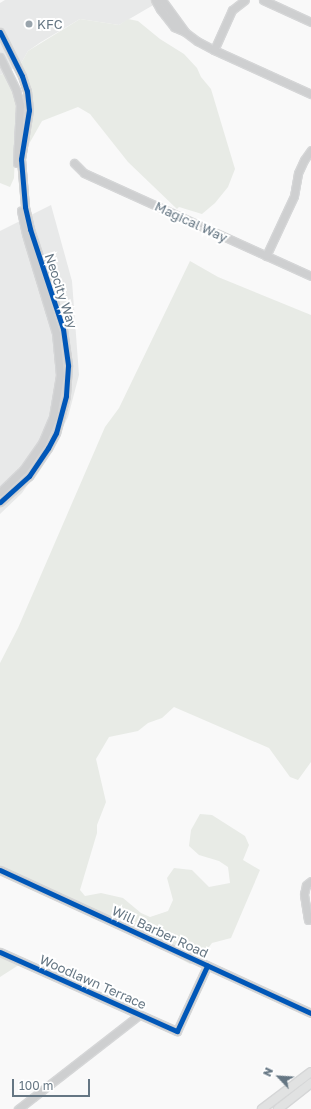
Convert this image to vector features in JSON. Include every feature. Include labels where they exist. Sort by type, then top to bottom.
[{"type":"main road","points":[[262,1109],[311,1072]]},
{"type":"main road","points":[[278,1109],[311,1083]]},
{"type":"street","points":[[155,0],[160,9],[174,26],[214,50],[311,94]]},
{"type":"street","points":[[162,0],[185,32]]},
{"type":"street","points":[[214,50],[232,10],[245,0]]},
{"type":"street","points":[[263,0],[311,22]]},
{"type":"street","name":"Neocity Way","points":[[0,32],[24,82],[29,101],[21,159],[25,210],[63,329],[68,366],[66,396],[56,433],[39,463],[19,486],[0,502]]},
{"type":"street","name":"Neocity Way","points":[[0,57],[16,90],[20,105],[17,160],[20,208],[26,234],[56,333],[60,374],[57,400],[48,430],[32,459],[14,480],[0,492]]},
{"type":"street","points":[[266,256],[294,196],[298,173],[311,150]]},
{"type":"street","name":"Magical Way","points":[[74,163],[84,173],[311,276]]},
{"type":"street","points":[[14,480],[19,486]]},
{"type":"street","name":"Will Barber Road","points":[[0,870],[311,1013]]},
{"type":"street","points":[[308,920],[304,894],[306,885],[311,881]]},
{"type":"street","name":"Woodlawn Terrace","points":[[0,952],[177,1031],[207,966]]},
{"type":"street","points":[[18,1109],[139,1015]]},
{"type":"shaded area","points":[[5,0],[162,0],[119,25],[80,19],[28,51],[20,65],[0,75],[0,3]]},
{"type":"shaded area","points":[[80,19],[119,25],[128,19],[138,21],[160,39],[184,54],[197,68],[201,77],[211,89],[235,169],[228,187],[215,203],[202,214],[179,207],[177,209],[128,162],[90,114],[78,107],[42,121],[25,151],[32,101],[20,65],[28,51]]},
{"type":"shaded area","points":[[5,73],[13,90],[17,105],[14,178],[10,187],[0,183],[0,75]]},
{"type":"shaded area","points":[[51,205],[72,281],[79,375],[68,417],[51,451],[22,493],[0,514],[0,506],[23,488],[51,450],[63,419],[66,328],[29,216]]},
{"type":"shaded area","points":[[20,221],[53,334],[57,374],[50,416],[39,441],[21,468],[0,489],[0,231]]},
{"type":"shaded area","points":[[190,261],[218,277],[311,315],[311,762],[298,780],[290,777],[269,748],[174,707],[162,718],[148,723],[138,731],[109,737],[96,759],[106,802],[97,825],[97,833],[80,890],[85,896],[101,893],[123,898],[141,913],[150,917],[168,911],[173,900],[167,878],[174,868],[192,870],[209,887],[230,883],[228,867],[219,861],[199,855],[189,846],[191,830],[200,814],[212,815],[245,836],[249,845],[243,860],[260,870],[231,938],[212,943],[206,951],[203,960],[190,964],[166,951],[0,875],[0,663],[18,628],[105,427],[119,408]]},
{"type":"shaded area","points":[[0,950],[25,961],[0,977]]},
{"type":"cycle path","points":[[0,32],[22,76],[27,91],[29,110],[21,159],[25,207],[30,229],[63,329],[68,366],[66,396],[56,433],[48,448],[29,476],[0,502]]},
{"type":"cycle path","points":[[0,870],[311,1013]]},
{"type":"cycle path","points":[[0,952],[177,1031],[207,966]]},
{"type":"place","name":"KFC","points":[[29,24]]}]
